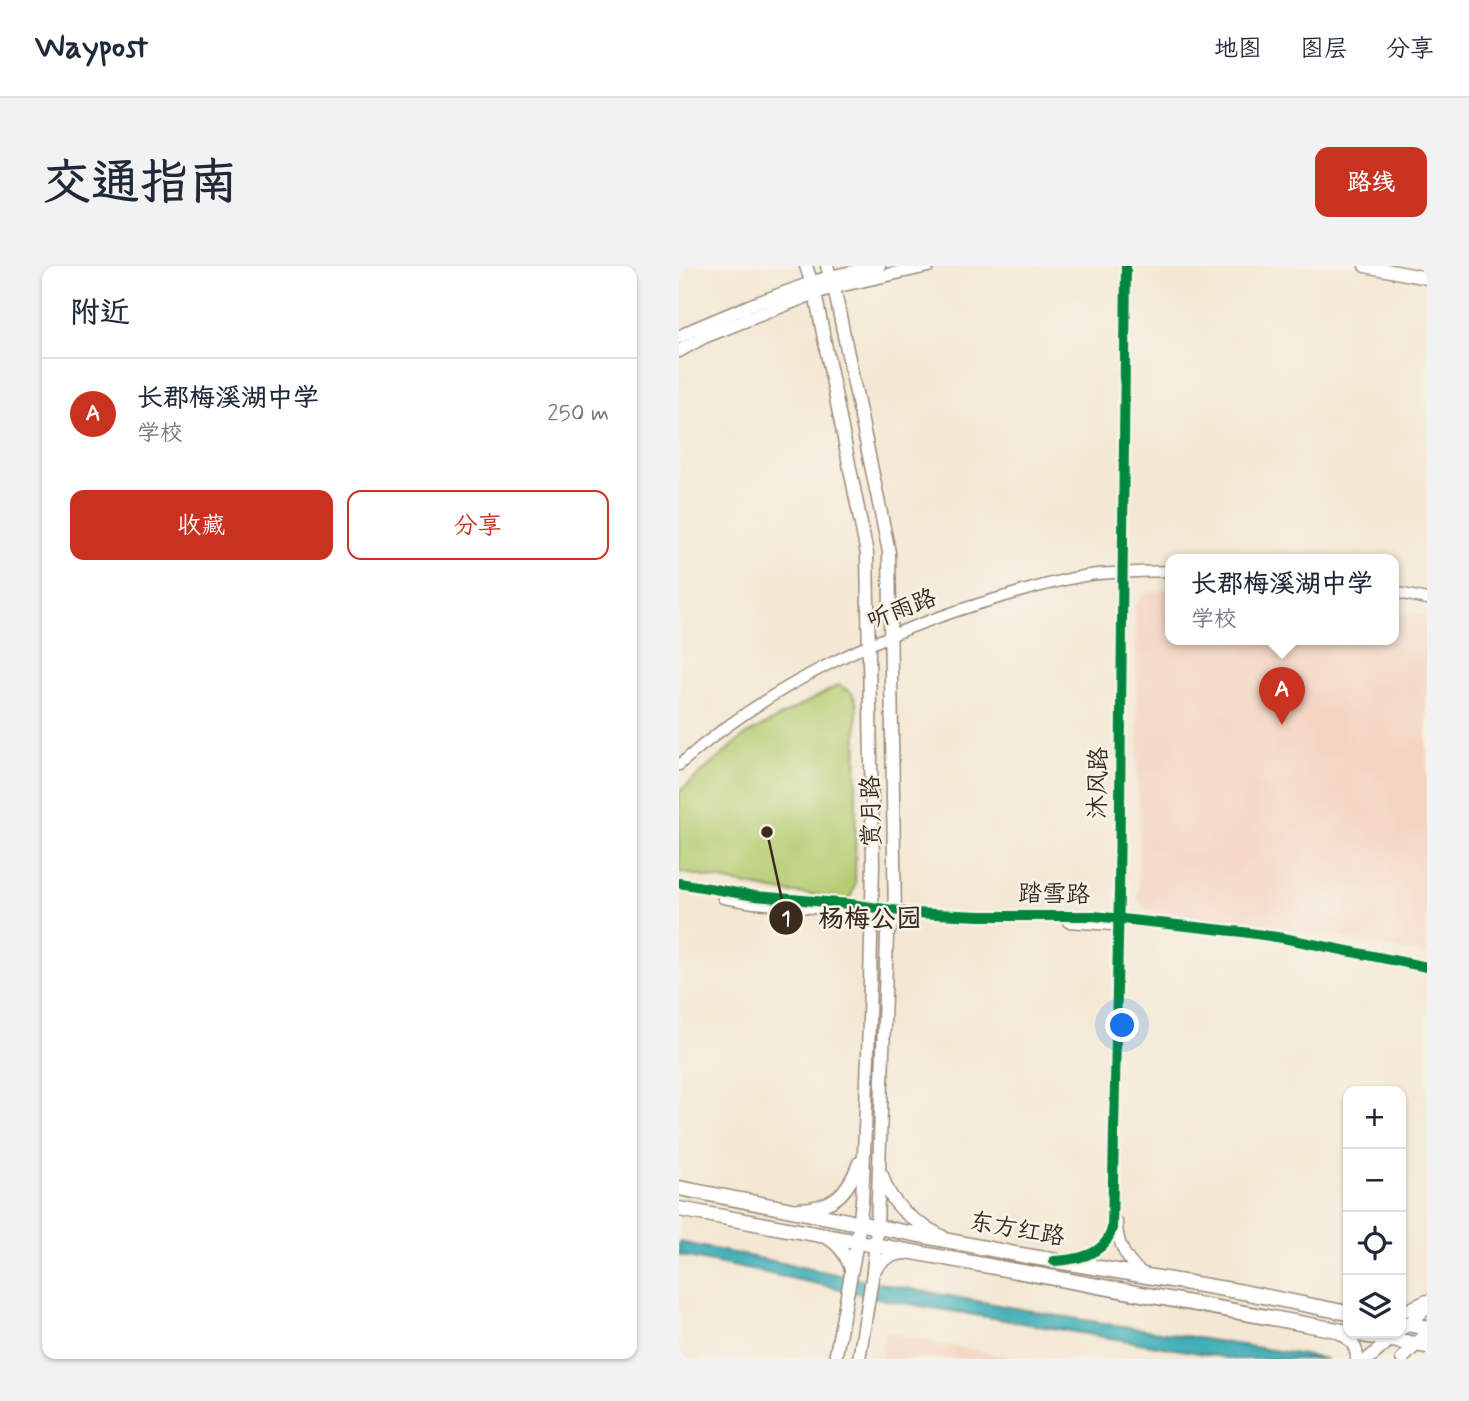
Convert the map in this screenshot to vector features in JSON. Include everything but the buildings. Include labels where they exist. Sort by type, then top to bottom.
[{"type":"main road","name":"赏月路","points":[[806,266],[813,288],[867,554],[873,911],[864,1146],[857,1242],[835,1359]]},
{"type":"main road","points":[[679,351],[813,288],[830,277],[879,266]]},
{"type":"main road","points":[[830,277],[928,266]]},
{"type":"main road","points":[[1365,266],[1427,278]]},
{"type":"main road","points":[[1396,266],[1427,272]]},
{"type":"main road","name":"赏月路","points":[[830,277],[889,552],[895,914],[887,935],[877,1227],[873,1272],[859,1359]]},
{"type":"main road","points":[[679,337],[748,306],[813,288]]},
{"type":"main road","points":[[791,1209],[818,1207],[836,1199],[855,1175],[864,1146]]},
{"type":"main road","points":[[880,1164],[888,1192],[903,1212],[915,1222],[953,1242]]},
{"type":"main road","name":"东方红路","points":[[679,1188],[1054,1261],[1343,1311]]},
{"type":"main road","name":"东方红路","points":[[679,1209],[1343,1331]]},
{"type":"main road","points":[[821,1235],[837,1244],[851,1269]]},
{"type":"main road","points":[[873,1272],[887,1256],[914,1253]]},
{"type":"main road","points":[[1406,1309],[1427,1301]]},
{"type":"main road","points":[[1406,1324],[1427,1308]]},
{"type":"main road","points":[[1333,1329],[1350,1339],[1363,1358],[1389,1338]]},
{"type":"main road","name":"东方红路","points":[[1406,1330],[1427,1330]]},
{"type":"main road","points":[[1403,1359],[1423,1346],[1427,1330]]},
{"type":"main road","name":"东方红路","points":[[1406,1335],[1423,1346]]},
{"type":"street","name":"沐风路","points":[[1126,266],[1126,570]]},
{"type":"street","name":"沐风路","points":[[1132,266],[1117,1234],[1131,1261],[1141,1272],[1157,1278]]},
{"type":"street","name":"听雨路","points":[[679,758],[717,727],[769,692],[890,632],[1027,590],[1089,576],[1165,566]]},
{"type":"street","name":"听雨路","points":[[1126,570],[1165,571]]},
{"type":"street","points":[[1399,593],[1427,598]]},
{"type":"street","points":[[1399,599],[1427,605]]},
{"type":"street","name":"听雨路","points":[[679,765],[720,730],[755,706],[869,642]]},
{"type":"street","name":"踏雪路","points":[[679,883],[755,896],[850,904],[873,911]]},
{"type":"street","name":"踏雪路","points":[[679,891],[754,903],[873,911],[952,922],[1121,922],[1282,943],[1427,969]]},
{"type":"street","name":"沐风路","points":[[1054,1261],[1093,1253],[1104,1245],[1111,1234],[1121,922]]},
{"type":"shaded area","points":[[1165,590],[1165,645],[1399,645],[1399,611],[1427,617],[1427,955],[1250,922],[1164,915],[1144,908],[1138,899],[1135,604],[1145,593]]},
{"type":"shaded area","points":[[884,1332],[1018,1359],[881,1359]]},
{"type":"green space","points":[[839,685],[852,693],[857,704],[855,884],[850,899],[779,891],[679,872],[679,792],[744,736]]},
{"type":"water","points":[[679,1242],[1053,1315],[1328,1359],[1234,1359],[886,1300],[679,1255]]},
{"type":"cycle path","points":[[1054,1261],[1081,1257],[1097,1250],[1109,1237],[1112,1228],[1119,892],[1126,266]]},
{"type":"cycle path","points":[[679,883],[755,896],[850,904],[913,913],[1094,916],[1242,932],[1427,967]]},
{"type":"place","name":"长郡梅溪湖中学","points":[[1282,725]]},
{"type":"place","name":"杨梅公园","points":[[767,832]]}]
